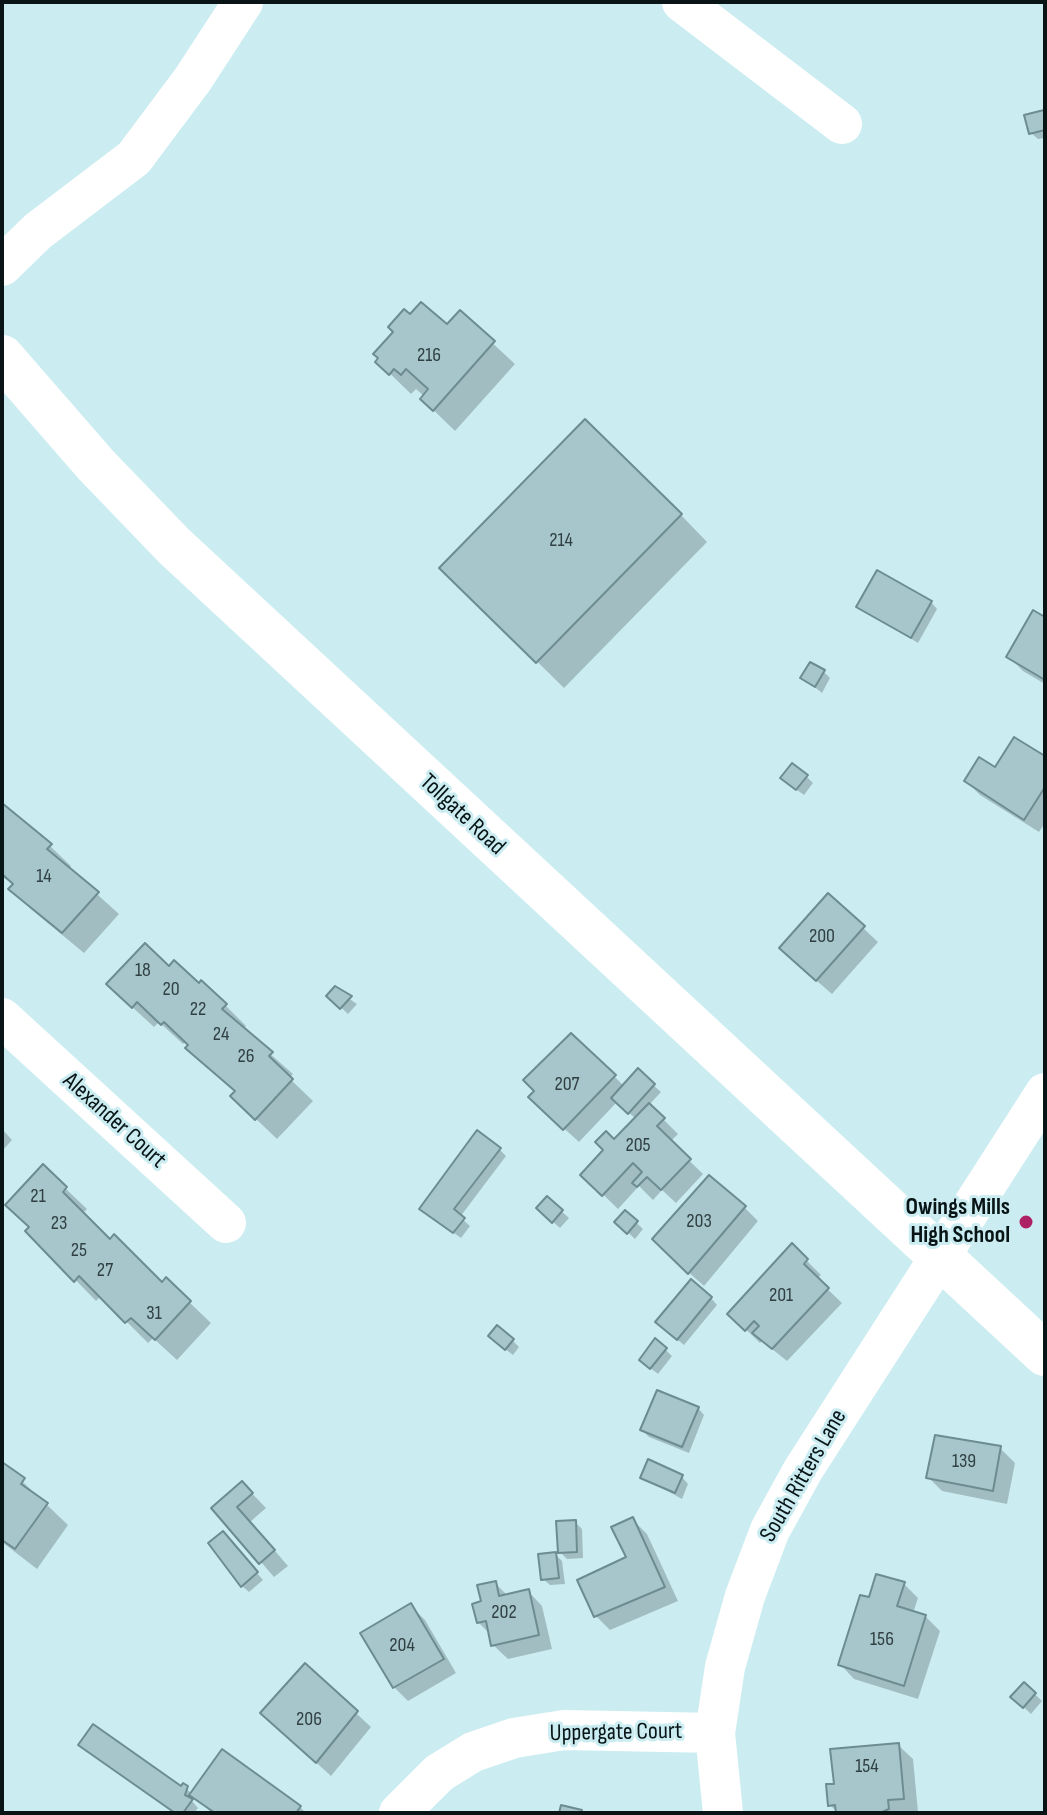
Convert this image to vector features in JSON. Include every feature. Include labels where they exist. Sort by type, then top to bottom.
[{"type":"street","points":[[2,266],[38,231],[134,158],[193,79],[243,2]]},
{"type":"street","points":[[682,2],[842,124]]},
{"type":"street","name":"Tollgate Road","points":[[2,357],[87,455],[174,546],[1045,1354]]},
{"type":"street","name":"Alexander Court","points":[[2,1018],[226,1223]]},
{"type":"street","name":"South Ritters Lane","points":[[723,1813],[715,1733],[725,1667],[770,1530],[803,1470],[1045,1093]]},
{"type":"street","name":"Uppergate Court","points":[[399,1813],[439,1773],[473,1752],[514,1738],[564,1730],[715,1733]]},
{"type":"building","points":[[1044,110],[1045,130],[1029,134],[1024,115]]},
{"type":"building","points":[[421,302],[447,324],[460,310],[495,341],[433,411],[420,399],[428,389],[406,369],[401,375],[394,369],[389,375],[375,362],[378,358],[373,354],[393,332],[388,327],[404,309],[410,314]]},
{"type":"building","points":[[585,419],[682,514],[536,663],[439,568]]},
{"type":"building","points":[[877,570],[932,601],[911,638],[856,607]]},
{"type":"building","points":[[1033,610],[1045,617],[1045,680],[1006,657]]},
{"type":"building","points":[[810,662],[825,670],[815,687],[800,678]]},
{"type":"building","points":[[1014,737],[1045,756],[1045,787],[1024,820],[964,781],[979,757],[995,767]]},
{"type":"building","points":[[792,763],[808,775],[796,790],[780,778]]},
{"type":"building","points":[[2,803],[52,844],[47,849],[99,892],[62,933],[8,889],[13,884],[2,874]]},
{"type":"building","points":[[828,893],[865,926],[816,981],[779,948]]},
{"type":"building","points":[[145,943],[169,966],[174,960],[199,983],[201,980],[227,1004],[222,1009],[273,1052],[269,1056],[293,1079],[255,1120],[230,1096],[235,1091],[185,1048],[188,1045],[164,1022],[161,1025],[137,1002],[132,1008],[106,984]]},
{"type":"building","points":[[335,986],[352,996],[340,1009],[326,996]]},
{"type":"building","points":[[571,1033],[616,1075],[563,1130],[528,1097],[534,1091],[523,1080]]},
{"type":"building","points":[[638,1068],[655,1084],[628,1114],[611,1098]]},
{"type":"building","points":[[649,1103],[665,1118],[657,1126],[691,1159],[661,1190],[647,1177],[637,1187],[632,1183],[642,1172],[633,1163],[602,1196],[580,1175],[603,1150],[595,1142],[606,1131],[614,1139]]},
{"type":"building","points":[[477,1130],[501,1148],[454,1209],[465,1218],[453,1233],[419,1209]]},
{"type":"building","points":[[43,1164],[67,1187],[63,1192],[110,1239],[114,1234],[162,1282],[166,1277],[191,1301],[155,1340],[131,1318],[125,1323],[79,1276],[74,1282],[25,1231],[29,1227],[5,1205]]},
{"type":"building","points":[[709,1175],[746,1206],[688,1274],[652,1239]]},
{"type":"building","points":[[547,1196],[563,1210],[552,1223],[536,1208]]},
{"type":"building","points":[[625,1210],[638,1221],[627,1234],[614,1222]]},
{"type":"building","points":[[792,1243],[808,1259],[804,1264],[829,1288],[772,1349],[752,1333],[759,1326],[754,1321],[745,1331],[727,1314]]},
{"type":"building","points":[[691,1279],[712,1297],[677,1340],[655,1322]]},
{"type":"building","points":[[497,1325],[514,1339],[505,1350],[488,1336]]},
{"type":"building","points":[[655,1338],[667,1348],[650,1369],[639,1360]]},
{"type":"building","points":[[657,1390],[699,1407],[682,1447],[640,1430]]},
{"type":"building","points":[[935,1435],[1001,1446],[993,1491],[926,1478]]},
{"type":"building","points":[[648,1459],[683,1475],[675,1493],[640,1478]]},
{"type":"building","points":[[2,1462],[25,1478],[21,1484],[48,1503],[15,1549],[2,1540]]},
{"type":"building","points":[[242,1481],[253,1493],[237,1507],[275,1550],[259,1564],[211,1508]]},
{"type":"building","points":[[633,1517],[665,1587],[594,1617],[577,1580],[626,1557],[611,1527]]},
{"type":"building","points":[[576,1520],[577,1552],[558,1553],[556,1521]]},
{"type":"building","points":[[223,1531],[258,1572],[241,1587],[208,1543]]},
{"type":"building","points":[[556,1552],[559,1578],[541,1580],[538,1554]]},
{"type":"building","points":[[876,1574],[905,1582],[897,1606],[926,1615],[904,1686],[838,1665],[860,1595],[869,1597]]},
{"type":"building","points":[[496,1581],[499,1596],[529,1589],[539,1635],[491,1646],[486,1621],[477,1623],[472,1604],[481,1601],[477,1585]]},
{"type":"building","points":[[411,1603],[444,1659],[393,1688],[360,1633]]},
{"type":"building","points":[[305,1663],[358,1711],[316,1763],[260,1713]]},
{"type":"building","points":[[1024,1682],[1036,1693],[1023,1708],[1010,1697]]},
{"type":"building","points":[[93,1724],[181,1786],[183,1783],[188,1786],[185,1795],[193,1799],[183,1813],[175,1813],[78,1745]]},
{"type":"building","points":[[899,1743],[904,1799],[888,1800],[889,1809],[880,1813],[836,1813],[835,1805],[828,1806],[826,1784],[834,1784],[830,1749]]},
{"type":"building","points":[[222,1749],[301,1806],[296,1813],[215,1813],[189,1795]]},
{"type":"building","points":[[561,1805],[582,1810],[581,1813],[559,1813]]},
{"type":"place","name":"Owings Mills High School","points":[[1026,1222]]}]
